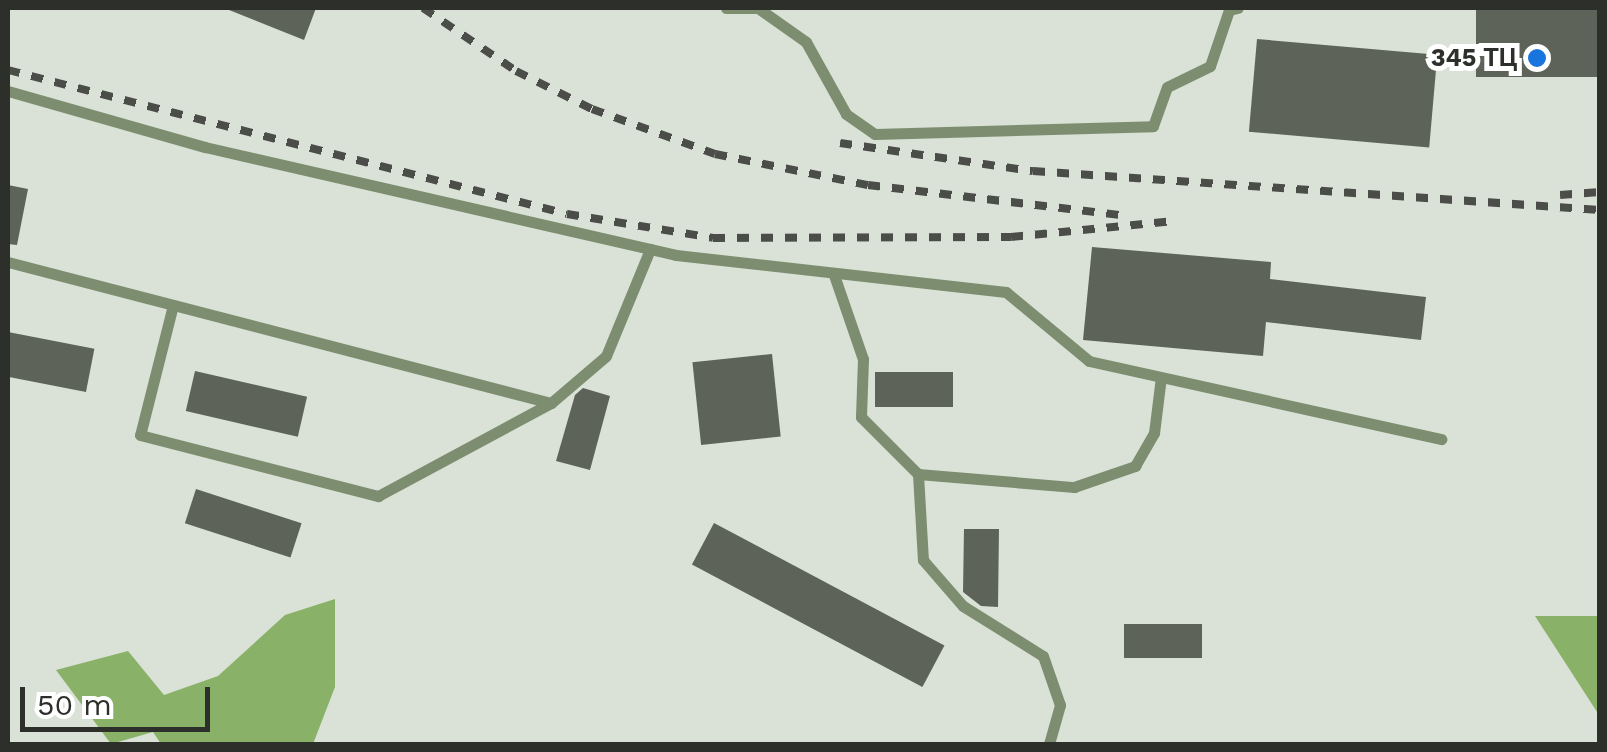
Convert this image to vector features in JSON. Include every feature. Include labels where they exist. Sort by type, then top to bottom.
[{"type":"lane","points":[[726,8],[758,8],[806,42],[846,114],[875,134],[1154,126],[1168,87],[1210,66],[1230,10],[1238,8]]},
{"type":"lane","points":[[8,92],[204,147],[650,249],[834,275],[1006,292],[1090,360],[1441,439]]},
{"type":"lane","points":[[173,306],[140,436],[378,496],[551,404],[606,356],[650,249]]},
{"type":"lane","points":[[8,262],[551,404]]},
{"type":"lane","points":[[834,275],[863,359],[861,417],[918,474],[1074,487],[1135,466],[1154,433],[1161,376]]},
{"type":"lane","points":[[918,474],[923,560],[963,606],[1042,656],[1060,705],[1049,744]]},
{"type":"green space","points":[[335,599],[335,687],[313,744],[161,744],[153,732],[111,744],[56,670],[128,651],[164,695],[218,676],[285,615]]},
{"type":"green space","points":[[1535,616],[1599,616],[1599,715]]},
{"type":"building","points":[[224,8],[316,8],[304,40]]},
{"type":"building","name":"345 ТЦ","points":[[1476,8],[1600,8],[1600,77],[1476,77]]},
{"type":"building","points":[[1257,39],[1437,55],[1429,147],[1249,132]]},
{"type":"building","points":[[8,185],[28,189],[17,245],[8,244]]},
{"type":"building","points":[[1092,247],[1271,262],[1270,279],[1426,297],[1421,340],[1266,322],[1263,356],[1083,340]]},
{"type":"building","points":[[8,332],[94,349],[86,392],[8,377]]},
{"type":"building","points":[[772,354],[781,437],[701,445],[692,362]]},
{"type":"building","points":[[195,371],[307,397],[298,437],[186,411]]},
{"type":"building","points":[[875,372],[953,372],[953,407],[875,407]]},
{"type":"building","points":[[583,388],[610,396],[590,470],[556,461],[575,395]]},
{"type":"building","points":[[196,489],[302,523],[290,558],[185,523]]},
{"type":"building","points":[[714,523],[944,646],[922,687],[692,564]]},
{"type":"building","points":[[964,529],[999,529],[998,607],[981,606],[963,592]]},
{"type":"building","points":[[1124,624],[1202,624],[1202,658],[1124,658]]},
{"type":"railway","points":[[423,8],[516,71],[592,109],[715,154],[868,185],[1129,216]]},
{"type":"railway","points":[[8,70],[567,214],[713,238],[1011,237],[1174,221]]},
{"type":"railway","points":[[840,143],[1033,171],[1600,210]]},
{"type":"railway","points":[[1560,195],[1600,192]]},
{"type":"place","name":"345 ТЦ","points":[[1537,58]]}]
